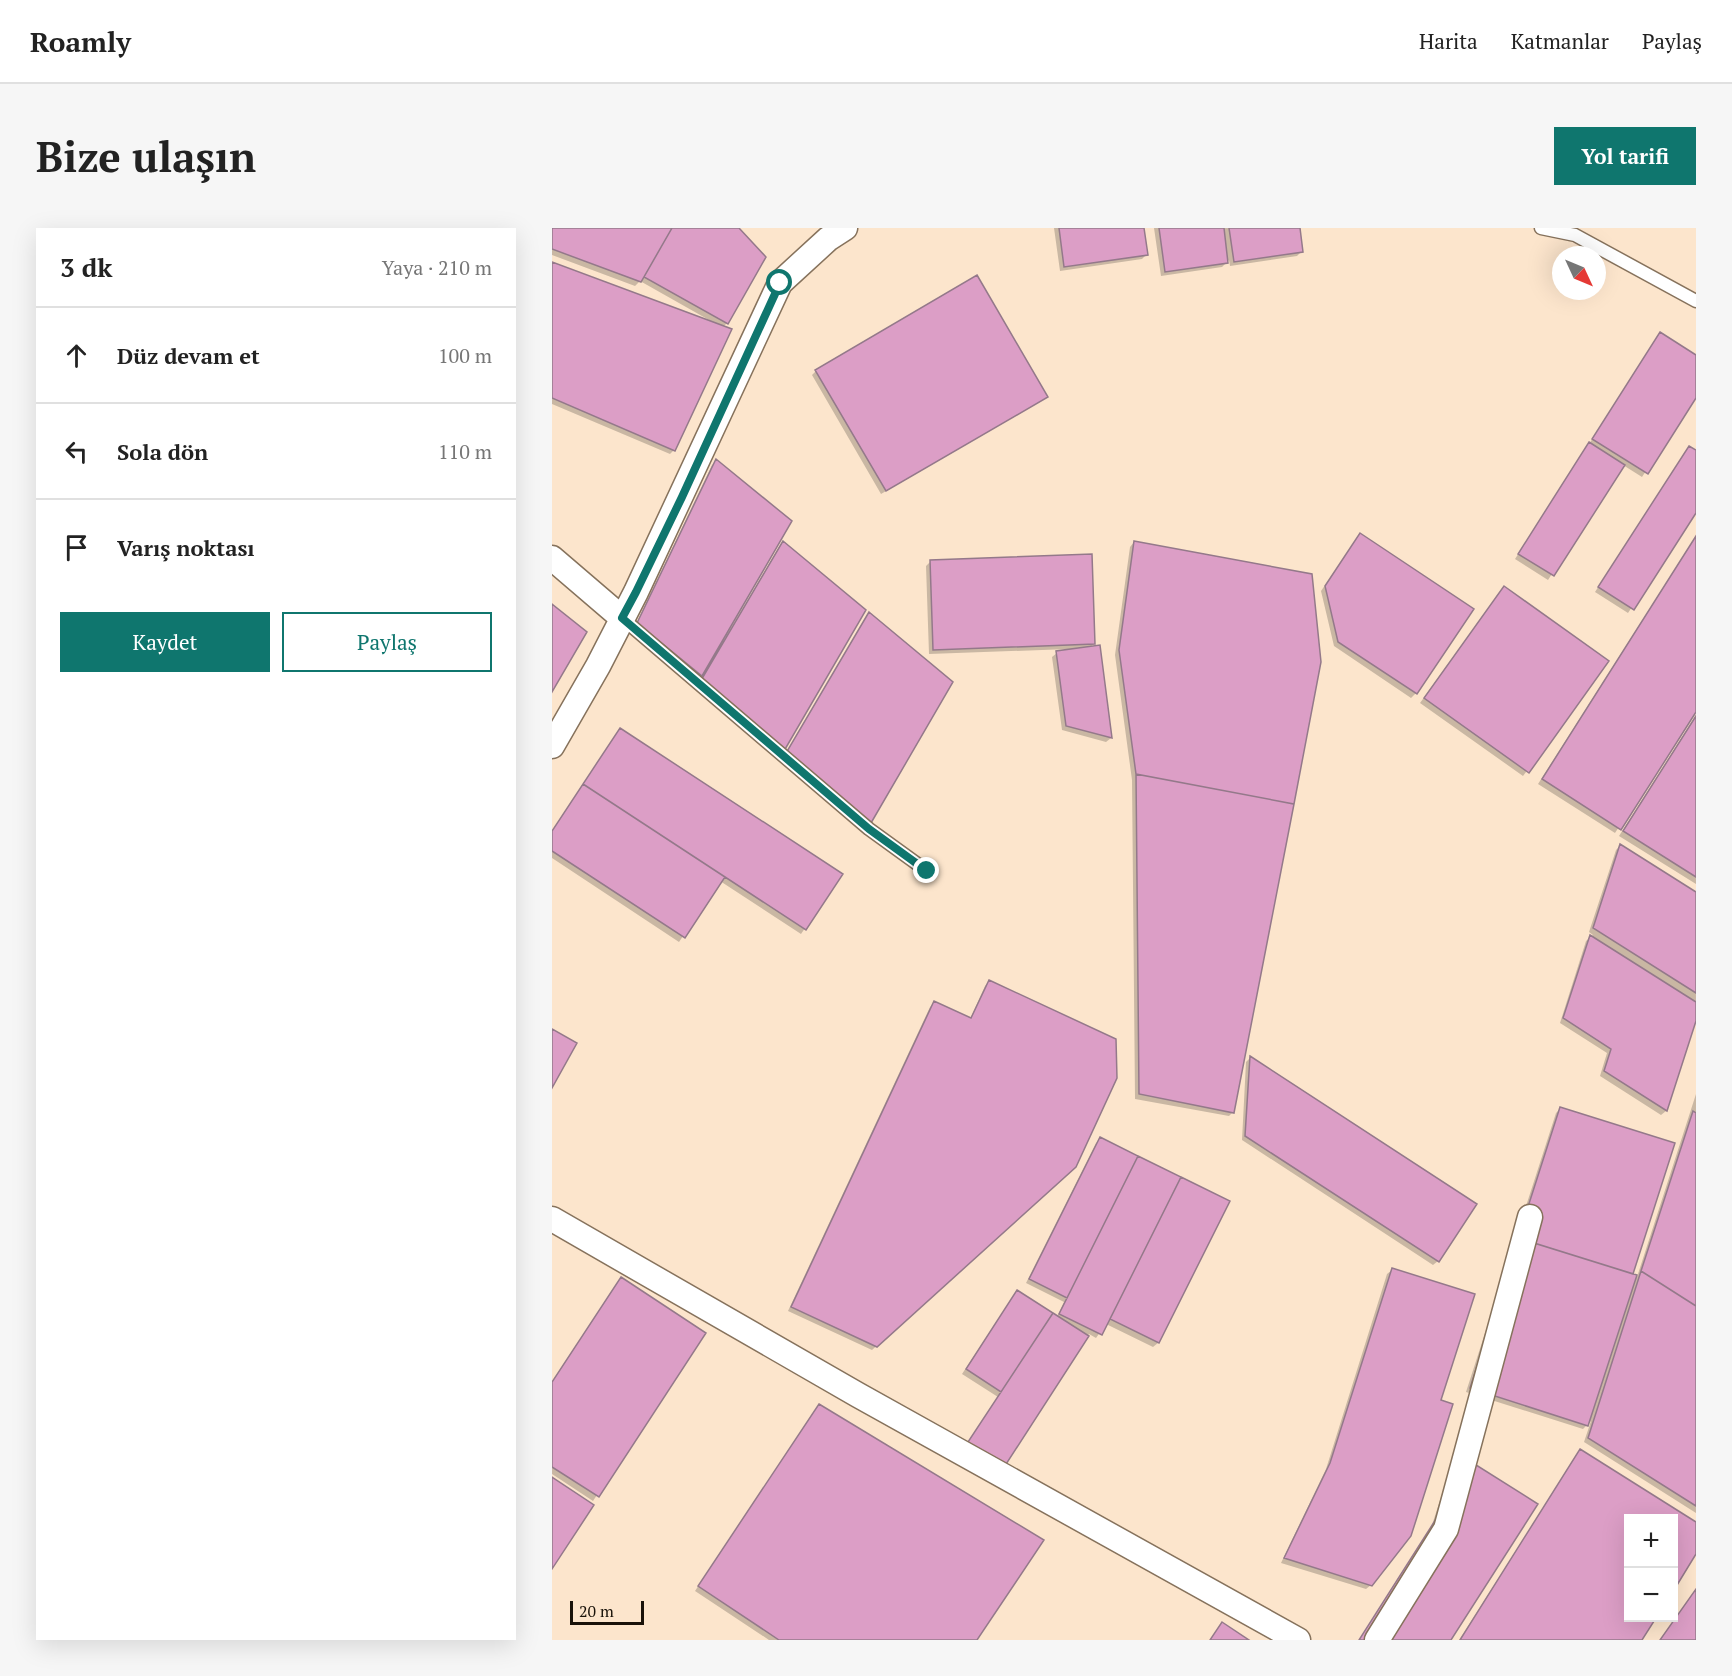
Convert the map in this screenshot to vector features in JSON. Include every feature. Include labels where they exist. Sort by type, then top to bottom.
[{"type":"street","points":[[552,746],[598,666],[636,592],[780,283],[828,239],[845,228]]},
{"type":"street","points":[[552,558],[622,618]]},
{"type":"street","points":[[1377,1640],[1446,1529],[1530,1217]]},
{"type":"street","points":[[552,1219],[868,1401],[1298,1640]]},
{"type":"lane","points":[[1541,228],[1575,235],[1696,301]]},
{"type":"lane","points":[[622,618],[869,829],[927,871]]},
{"type":"building","points":[[552,228],[672,228],[641,282],[552,249]]},
{"type":"building","points":[[672,228],[739,228],[766,257],[728,324],[644,277]]},
{"type":"building","points":[[1059,228],[1144,228],[1148,255],[1064,267]]},
{"type":"building","points":[[1159,228],[1224,228],[1228,263],[1165,272]]},
{"type":"building","points":[[1229,228],[1300,228],[1303,252],[1234,262]]},
{"type":"building","points":[[552,262],[732,329],[675,451],[552,398]]},
{"type":"building","points":[[977,275],[1048,397],[886,491],[815,370]]},
{"type":"building","points":[[1660,332],[1696,355],[1696,398],[1648,474],[1592,439]]},
{"type":"building","points":[[1589,442],[1625,465],[1554,576],[1518,554]]},
{"type":"building","points":[[1689,446],[1696,450],[1696,513],[1634,610],[1598,587]]},
{"type":"building","points":[[716,459],[792,521],[702,676],[637,623]]},
{"type":"building","points":[[1360,533],[1474,609],[1417,694],[1338,642],[1325,586]]},
{"type":"building","points":[[1696,536],[1696,712],[1621,830],[1542,779]]},
{"type":"building","points":[[783,541],[866,610],[784,751],[700,682]]},
{"type":"building","points":[[1134,541],[1312,574],[1321,662],[1294,804],[1136,774],[1119,650]]},
{"type":"building","points":[[1092,554],[1095,644],[933,650],[930,560]]},
{"type":"building","points":[[1504,586],[1609,661],[1529,773],[1424,698]]},
{"type":"building","points":[[552,604],[587,632],[552,692]]},
{"type":"building","points":[[869,612],[953,682],[871,823],[786,753]]},
{"type":"building","points":[[1100,645],[1112,738],[1066,726],[1056,651]]},
{"type":"building","points":[[1696,716],[1696,877],[1623,831]]},
{"type":"building","points":[[620,728],[843,874],[806,930],[583,784]]},
{"type":"building","points":[[1136,774],[1294,804],[1234,1113],[1139,1094]]},
{"type":"building","points":[[583,784],[725,877],[685,938],[552,851],[552,831]]},
{"type":"building","points":[[1620,844],[1696,892],[1696,993],[1593,928]]},
{"type":"building","points":[[1590,935],[1696,1002],[1696,1021],[1667,1111],[1604,1071],[1611,1049],[1563,1018]]},
{"type":"building","points":[[989,980],[1116,1039],[1117,1078],[1076,1167],[877,1347],[791,1307],[934,1001],[971,1018]]},
{"type":"building","points":[[552,1029],[577,1043],[552,1088]]},
{"type":"building","points":[[1250,1056],[1477,1204],[1439,1262],[1245,1136]]},
{"type":"building","points":[[1560,1107],[1675,1143],[1633,1274],[1518,1238]]},
{"type":"building","points":[[1693,1111],[1696,1113],[1696,1306],[1641,1271]]},
{"type":"building","points":[[1100,1137],[1138,1156],[1067,1298],[1029,1279]]},
{"type":"building","points":[[1138,1156],[1181,1177],[1102,1335],[1059,1314]]},
{"type":"building","points":[[1181,1177],[1230,1201],[1159,1343],[1110,1319]]},
{"type":"building","points":[[1518,1238],[1637,1275],[1588,1426],[1470,1388]]},
{"type":"building","points":[[1392,1268],[1475,1294],[1441,1400],[1453,1404],[1411,1536],[1372,1586],[1284,1558],[1330,1463]]},
{"type":"building","points":[[1641,1271],[1696,1306],[1696,1506],[1588,1438]]},
{"type":"building","points":[[621,1277],[706,1333],[599,1497],[552,1467],[552,1382]]},
{"type":"building","points":[[1017,1290],[1053,1313],[1001,1392],[966,1369]]},
{"type":"building","points":[[1053,1313],[1089,1336],[1001,1472],[964,1448]]},
{"type":"building","points":[[819,1404],[1044,1540],[977,1640],[779,1640],[698,1586]]},
{"type":"building","points":[[1580,1449],[1696,1522],[1696,1554],[1678,1583],[1678,1514],[1624,1514],[1624,1622],[1653,1622],[1642,1640],[1460,1640]]},
{"type":"building","points":[[1457,1453],[1538,1504],[1451,1640],[1359,1640],[1436,1519]]},
{"type":"building","points":[[552,1477],[594,1505],[552,1569]]},
{"type":"building","points":[[1696,1589],[1696,1640],[1660,1640],[1673,1622],[1678,1622],[1678,1614]]},
{"type":"building","points":[[1222,1622],[1249,1640],[1210,1640]]},
{"type":"route","points":[[780,283],[682,497],[622,618],[869,829],[927,871]]}]
